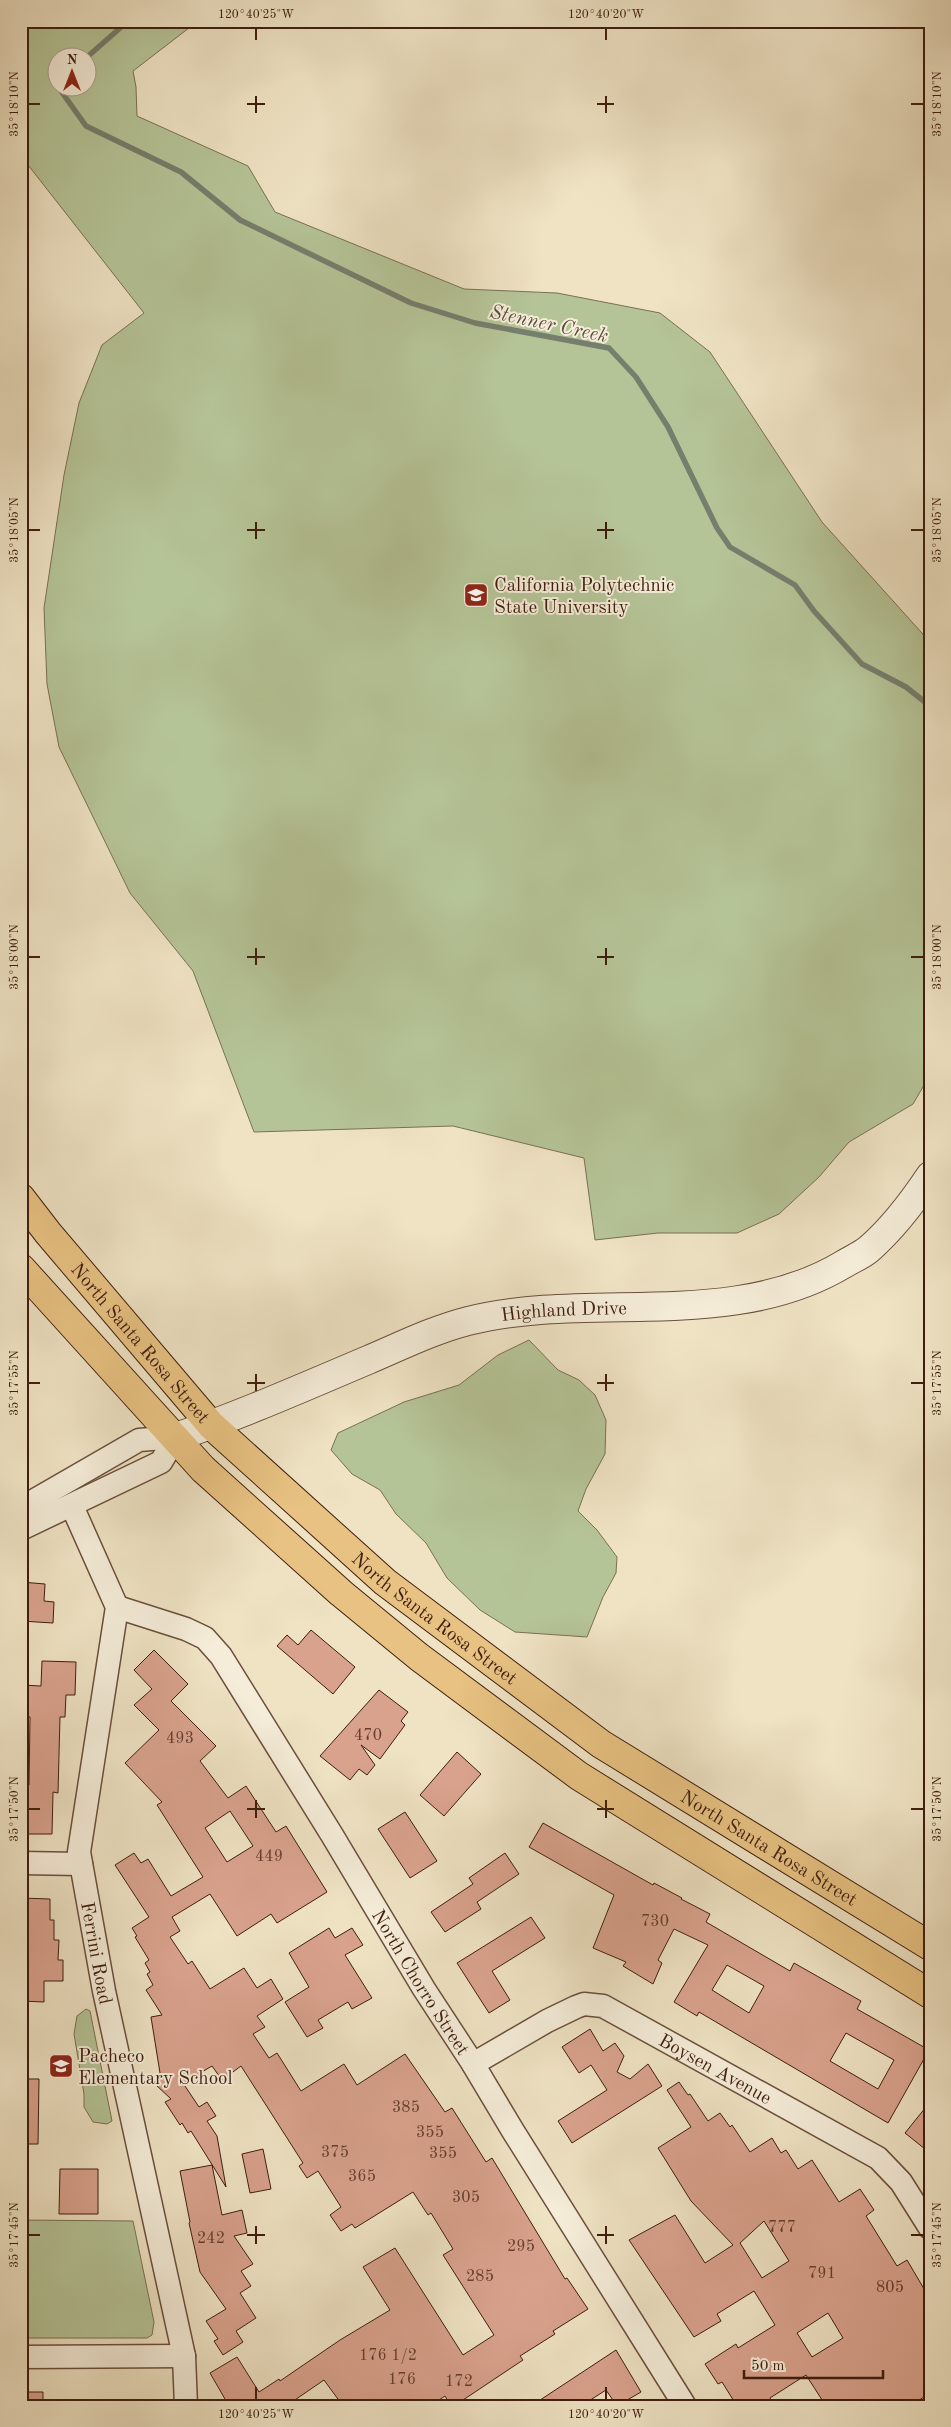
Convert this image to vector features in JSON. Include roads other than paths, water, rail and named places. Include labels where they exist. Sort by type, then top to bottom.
[{"type":"highway","name":"North Santa Rosa Street","points":[[21,1198],[48,1233],[211,1425],[385,1582],[593,1738],[930,1946]]},
{"type":"highway","name":"North Santa Rosa Street","points":[[21,1268],[204,1469],[341,1593],[419,1657],[579,1776],[930,1994]]},
{"type":"street","name":"Highland Drive","points":[[21,1508],[139,1440],[176,1437],[211,1425],[393,1350],[424,1334],[468,1321],[514,1312],[742,1300],[784,1291],[829,1273],[867,1250],[903,1215],[930,1176]]},
{"type":"street","points":[[21,1529],[161,1462],[176,1437]]},
{"type":"street","points":[[72,1506],[117,1607]]},
{"type":"street","name":"Ferrini Road","points":[[117,1607],[79,1852],[104,1991],[184,2356],[186,2406]]},
{"type":"street","name":"North Chorro Street","points":[[117,1607],[186,1629],[206,1638],[221,1656],[332,1835],[424,1989],[473,2064],[512,2131],[685,2406]]},
{"type":"street","points":[[21,1863],[81,1864]]},
{"type":"street","name":"Boysen Avenue","points":[[473,2064],[547,2021],[576,2007],[584,2004],[603,2006],[878,2158],[901,2182],[930,2228]]},
{"type":"street","points":[[21,2357],[184,2356]]},
{"type":"waterway","name":"Stenner Creek","points":[[97,48],[128,21]]},
{"type":"waterway","name":"Stenner Creek","points":[[66,98],[86,126],[181,172],[240,220],[411,303],[475,323],[609,348],[636,377],[668,427],[717,528],[730,547],[795,585],[814,611],[862,664],[906,687],[930,706]]},
{"type":"place","name":"California Polytechnic State University","points":[[476,595]]},
{"type":"place","name":"Pacheco Elementary School","points":[[61,2066]]}]
